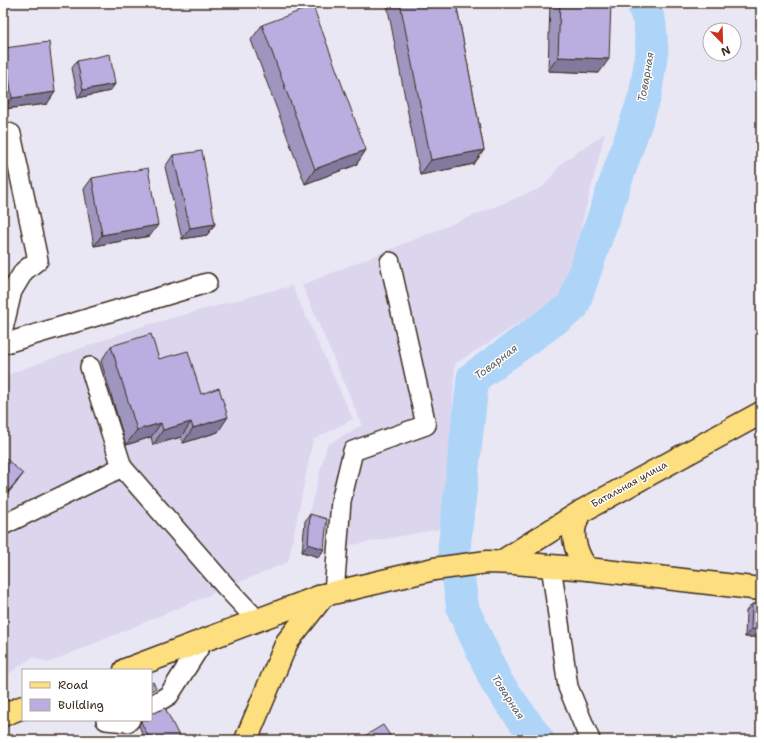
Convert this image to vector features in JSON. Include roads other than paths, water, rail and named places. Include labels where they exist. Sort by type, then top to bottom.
[{"type":"main road","name":"Батальная улица","points":[[494,562],[582,511],[761,413]]},
{"type":"main road","points":[[582,511],[575,522],[574,533],[579,557],[588,569]]},
{"type":"main road","points":[[128,669],[329,594],[434,568],[494,562],[551,565],[761,589]]},
{"type":"main road","points":[[246,740],[287,642],[329,594]]},
{"type":"main road","points":[[257,620],[276,624],[284,631],[287,642]]},
{"type":"main road","points":[[3,715],[22,707]]},
{"type":"lane","points":[[3,131],[11,134],[38,260],[24,271],[12,290],[3,328]]},
{"type":"lane","points":[[329,594],[341,501],[353,451],[426,425],[390,262]]},
{"type":"lane","points":[[3,344],[207,284]]},
{"type":"lane","points":[[90,367],[122,468],[257,620]]},
{"type":"lane","points":[[3,525],[122,468]]},
{"type":"lane","points":[[551,565],[568,687],[590,740]]},
{"type":"lane","points":[[152,705],[169,695],[204,640]]},
{"type":"lane","points":[[116,721],[128,721]]},
{"type":"waterway","name":"Товарная","points":[[538,740],[497,683],[463,609],[454,548],[473,378],[573,306],[645,96],[652,51],[650,24],[643,3]]}]
